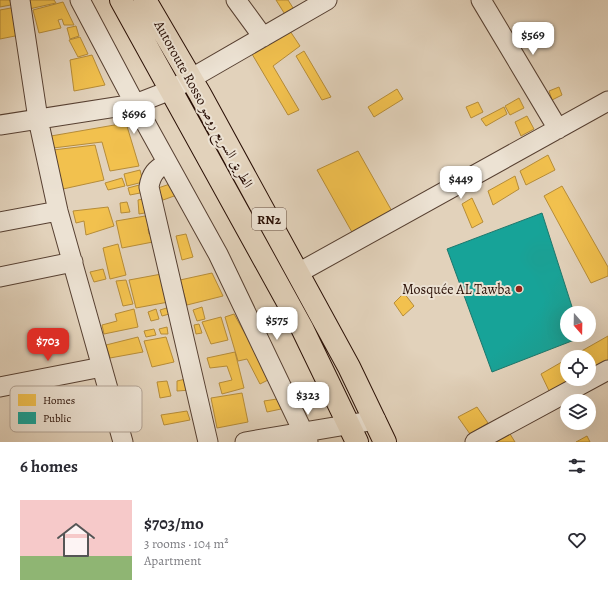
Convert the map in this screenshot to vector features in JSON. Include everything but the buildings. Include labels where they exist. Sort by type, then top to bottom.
[{"type":"highway","name":"Autoroute Rosso الطريق السريع روصو","points":[[121,0],[302,328],[354,433]]},
{"type":"highway","name":"Autoroute Rosso الطريق السريع روصو","points":[[145,0],[191,79],[298,273],[376,420],[385,442]]},
{"type":"street","points":[[20,0],[38,119],[58,211],[107,386]]},
{"type":"street","points":[[80,0],[135,104],[218,254],[305,437]]},
{"type":"street","points":[[236,0],[263,37]]},
{"type":"street","points":[[0,125],[135,104],[171,90],[327,0]]},
{"type":"street","points":[[481,0],[558,129]]},
{"type":"street","points":[[298,273],[608,101]]},
{"type":"street","points":[[168,163],[158,168],[152,174],[149,187],[208,442]]},
{"type":"street","points":[[0,222],[58,211]]},
{"type":"street","points":[[0,277],[73,262]]},
{"type":"street","points":[[0,387],[102,367]]},
{"type":"street","points":[[474,442],[608,370]]},
{"type":"street","points":[[245,442],[354,433],[376,420]]},
{"type":"street","points":[[120,432],[123,442]]},
{"type":"place","name":"Mosquée AL Tawba","points":[[519,289]]}]
